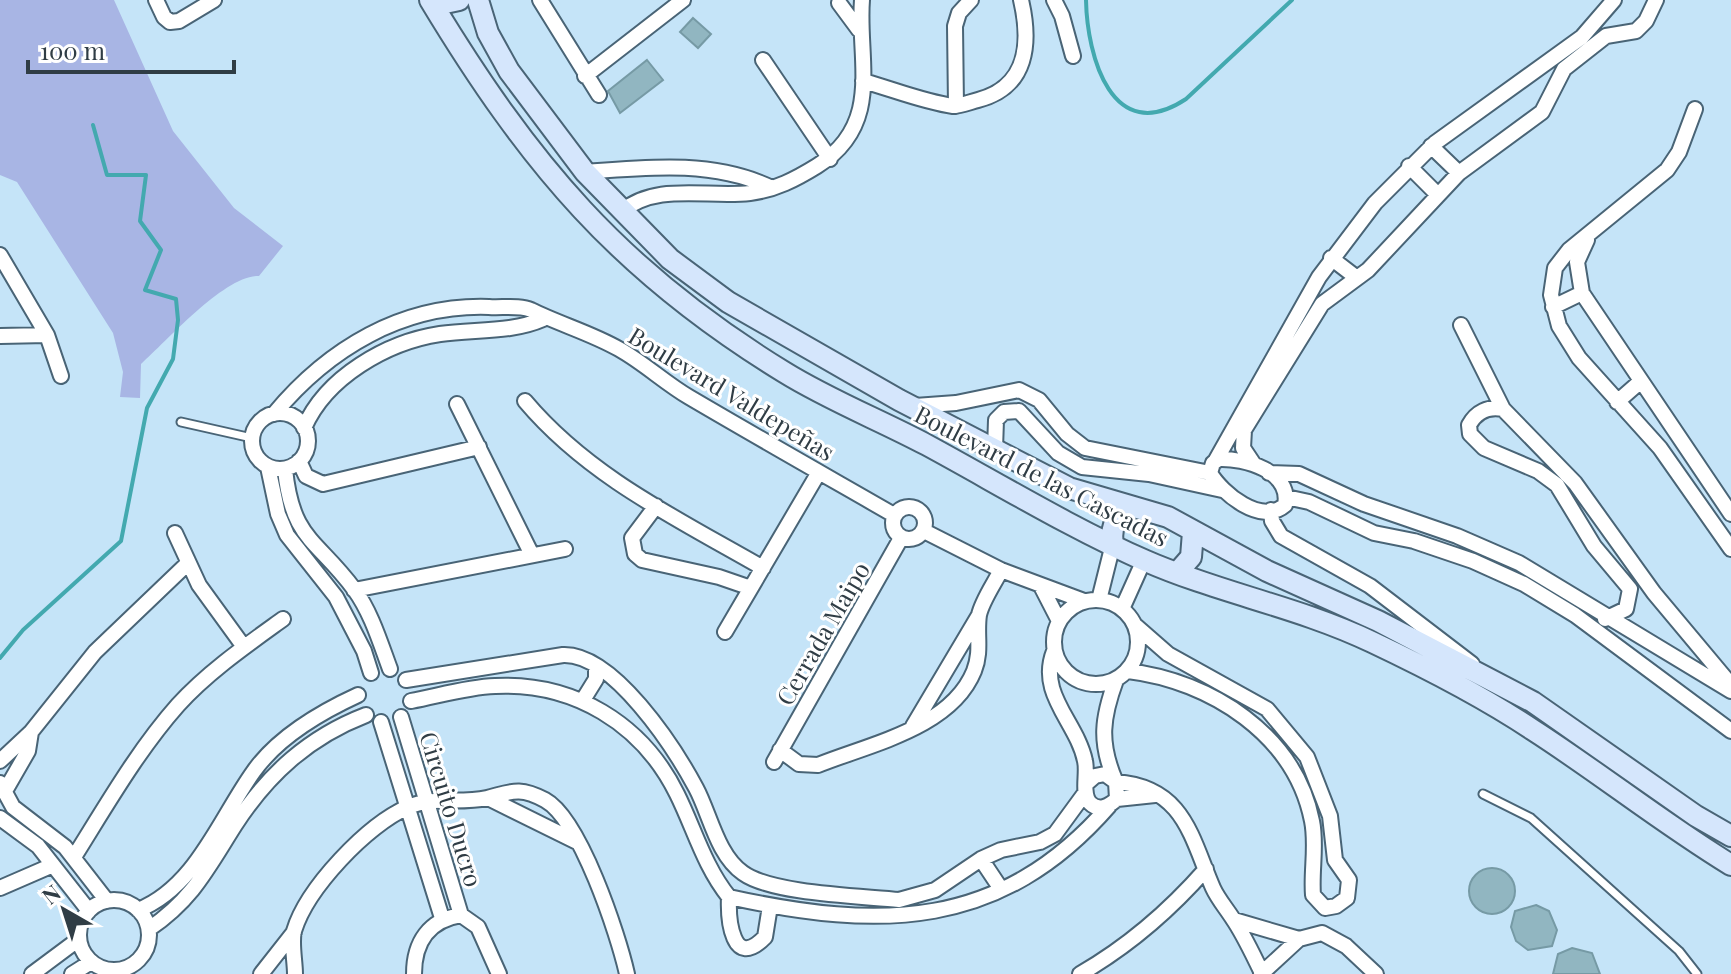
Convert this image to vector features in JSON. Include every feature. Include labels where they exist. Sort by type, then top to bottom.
[{"type":"main road","points":[[433,0],[445,3],[459,0]]},
{"type":"main road","name":"Boulevard de las Cascadas","points":[[433,0],[525,145],[562,191],[594,226],[705,321],[788,374],[1144,560],[1278,603],[1366,639],[1448,679],[1534,730],[1671,828],[1731,865]]},
{"type":"main road","name":"Boulevard de las Cascadas","points":[[478,0],[488,33],[509,71],[585,172],[670,259],[728,302],[911,406],[1069,488],[1168,517],[1533,702],[1696,816],[1731,836]]},
{"type":"main road","points":[[1113,544],[1112,531],[1117,519],[1132,507]]},
{"type":"main road","points":[[1177,573],[1191,557],[1193,532]]},
{"type":"street","points":[[161,2],[164,17],[179,21],[214,0]]},
{"type":"street","points":[[585,76],[683,0]]},
{"type":"street","points":[[621,212],[648,195],[750,193],[773,188],[794,181],[830,159],[856,123],[863,81],[859,30],[862,0]]},
{"type":"street","points":[[956,106],[955,26],[959,13],[971,0]]},
{"type":"street","points":[[863,81],[956,106],[987,98],[1006,86],[1016,74],[1027,47],[1028,30],[1021,0]]},
{"type":"street","points":[[1054,0],[1073,56]]},
{"type":"street","points":[[1614,0],[1589,30],[1431,146],[1409,166],[1331,258],[1260,392],[1242,436],[1245,453],[1253,463],[1269,473],[1286,497],[1309,502],[1384,536],[1414,541],[1496,571],[1550,599],[1731,731]]},
{"type":"street","points":[[1213,467],[1260,392],[1322,304],[1381,257],[1459,173],[1542,112],[1564,69],[1602,39],[1631,33],[1642,27],[1656,0]]},
{"type":"street","points":[[542,1],[599,95]]},
{"type":"street","points":[[839,3],[859,30]]},
{"type":"street","points":[[763,60],[830,159]]},
{"type":"street","points":[[1532,72],[1551,93]]},
{"type":"street","points":[[1695,109],[1679,152],[1667,170],[1569,250],[1555,268],[1553,307],[1559,326],[1579,358],[1681,475],[1731,549]]},
{"type":"street","points":[[1431,146],[1459,173]]},
{"type":"street","points":[[585,172],[670,165],[749,177],[773,188]]},
{"type":"street","points":[[1409,166],[1437,194]]},
{"type":"street","points":[[1589,236],[1577,262],[1582,293],[1731,514]]},
{"type":"street","points":[[0,255],[47,335],[61,376]]},
{"type":"street","points":[[1331,258],[1357,278]]},
{"type":"street","points":[[1553,307],[1582,293]]},
{"type":"street","name":"Boulevard Valdepeñas","points":[[274,414],[296,388],[348,346],[403,319],[465,306],[528,309],[543,319],[595,337],[622,351],[686,395],[894,515]]},
{"type":"street","points":[[433,312],[437,334]]},
{"type":"street","points":[[304,428],[318,401],[356,367],[437,334],[526,326],[543,319]]},
{"type":"street","points":[[1461,325],[1503,409],[1575,483],[1654,593],[1731,685]]},
{"type":"street","points":[[0,336],[47,335]]},
{"type":"street","points":[[1617,402],[1641,381]]},
{"type":"street","points":[[911,406],[956,403],[1019,390],[1039,400],[1067,434],[1085,448],[1213,467],[1233,459],[1253,463]]},
{"type":"street","points":[[525,401],[562,442],[591,466],[763,568]]},
{"type":"street","points":[[457,404],[532,555]]},
{"type":"street","points":[[1503,409],[1491,408],[1480,413],[1469,425],[1470,434],[1484,448],[1525,465],[1557,485],[1594,546],[1627,584],[1630,600],[1626,609],[1617,616],[1607,617],[1596,630]]},
{"type":"street","points":[[995,449],[996,420],[1004,412],[1019,411],[1058,453],[1082,467],[1149,474],[1222,490],[1248,506],[1271,510],[1283,507],[1286,497]]},
{"type":"street","points":[[268,467],[285,469],[299,461],[307,445],[304,428],[292,416],[274,414],[257,425],[252,438],[255,455],[268,467],[278,514],[287,535],[336,597],[364,651],[371,673]]},
{"type":"street","points":[[299,461],[306,476],[323,484],[479,447]]},
{"type":"street","points":[[1525,465],[1538,448]]},
{"type":"street","points":[[1213,467],[1222,490]]},
{"type":"street","points":[[285,469],[288,499],[301,531],[354,590],[390,669],[406,680],[411,701],[401,717],[381,722],[366,715],[358,695],[364,677],[390,669]]},
{"type":"street","points":[[725,632],[819,472]]},
{"type":"street","points":[[1269,473],[1299,474],[1519,563],[1731,691]]},
{"type":"street","points":[[656,506],[632,538],[635,554],[642,560],[719,577],[751,588]]},
{"type":"street","points":[[906,507],[920,510],[926,523],[924,531],[918,537],[901,538],[892,524],[894,515],[906,507]]},
{"type":"street","points":[[1271,510],[1272,521],[1281,536],[1381,593],[1433,630],[1487,678]]},
{"type":"street","points":[[1384,536],[1398,516]]},
{"type":"street","points":[[924,531],[1042,588],[1084,601],[1099,600],[1122,609],[1168,654],[1267,709],[1307,757],[1330,816],[1335,860],[1349,880],[1347,898],[1336,906],[1325,908],[1313,895],[1312,820],[1283,755],[1250,720],[1216,698],[1183,684],[1153,674],[1128,671]]},
{"type":"street","points":[[175,533],[187,564],[219,615],[244,647]]},
{"type":"street","name":"Cerrada Maipo","points":[[901,538],[777,756],[799,764],[818,765],[940,713],[959,695],[973,673],[981,639],[979,615]]},
{"type":"street","points":[[1099,600],[1113,544]]},
{"type":"street","points":[[354,590],[565,549]]},
{"type":"street","points":[[1122,609],[1144,560]]},
{"type":"street","points":[[0,761],[31,732],[95,652],[187,564]]},
{"type":"street","name":"Cerrada Maipo","points":[[913,727],[979,615],[1001,570]]},
{"type":"street","points":[[1042,588],[1059,621]]},
{"type":"street","points":[[1084,601],[1070,609],[1059,621],[1054,635],[1049,676],[1055,699],[1079,741],[1089,803],[1099,808],[1155,795]]},
{"type":"street","points":[[74,857],[127,774],[179,705],[244,647],[283,619]]},
{"type":"street","points":[[1054,651],[1060,666],[1085,684],[1101,685],[1116,680],[1128,671],[1136,657],[1139,641],[1136,626]]},
{"type":"street","points":[[406,680],[578,654],[621,686],[667,740],[738,869],[755,880],[775,886],[899,900],[935,890],[981,859],[1001,850],[1040,842],[1055,834],[1095,776],[1105,774],[1173,805],[1186,821],[1221,903],[1234,920],[1262,973],[1299,939],[1322,933],[1346,946],[1376,974]]},
{"type":"street","points":[[583,700],[596,679],[596,666]]},
{"type":"street","points":[[411,701],[494,686],[549,688],[583,700],[630,731],[661,763],[717,882],[729,897],[770,906],[863,918],[893,918],[923,915],[1001,889],[1036,870],[1081,839],[1113,803],[1115,781],[1101,739],[1103,720],[1116,680]]},
{"type":"street","points":[[138,910],[156,903],[181,882],[256,768],[275,748],[325,711],[358,695]]},
{"type":"street","points":[[149,929],[194,891],[235,825],[271,776],[306,747],[366,715]]},
{"type":"street","name":"Circuito Ducro","points":[[401,717],[461,915],[478,927],[499,974]]},
{"type":"street","name":"Circuito Ducro","points":[[381,722],[442,918]]},
{"type":"street","points":[[31,732],[28,751],[2,787],[13,807],[51,835],[74,857],[107,901]]},
{"type":"street","points":[[261,974],[294,932],[315,892],[371,831],[408,807],[426,801],[488,798],[503,791],[524,792],[546,800],[571,824],[599,890],[627,974]]},
{"type":"street","points":[[488,798],[577,842]]},
{"type":"street","points":[[0,818],[38,846],[89,911]]},
{"type":"street","points":[[698,843],[717,833]]},
{"type":"street","points":[[38,846],[51,835]]},
{"type":"street","points":[[981,859],[1001,889]]},
{"type":"street","points":[[0,888],[53,865]]},
{"type":"street","points":[[1080,974],[1124,946],[1186,892],[1206,869]]},
{"type":"street","points":[[729,897],[728,922],[735,941],[742,947],[751,947],[765,937],[770,906]]},
{"type":"street","points":[[107,901],[124,901],[138,910],[149,929],[146,950],[134,970],[111,971],[91,962],[79,939],[80,927],[89,911],[107,901]]},
{"type":"street","name":"Circuito Ducro","points":[[414,974],[416,947],[442,918],[461,915]]},
{"type":"street","points":[[1234,920],[1299,939]]},
{"type":"street","points":[[294,932],[295,974]]},
{"type":"street","points":[[32,974],[51,969],[79,939]]},
{"type":"street","points":[[72,974],[91,962]]},
{"type":"lane","points":[[181,422],[252,438]]},
{"type":"lane","points":[[1483,794],[1531,818],[1679,951],[1697,974]]},
{"type":"shaded area","points":[[0,0],[114,0],[173,131],[234,208],[283,246],[259,276],[230,286],[214,297],[141,364],[140,398],[120,397],[123,372],[113,333],[17,182],[0,175]]},
{"type":"building","points":[[693,18],[711,34],[698,48],[680,32]]},
{"type":"building","points":[[647,60],[663,80],[620,113],[608,91]]},
{"type":"building","points":[[1492,868],[1508,875],[1515,891],[1508,907],[1492,914],[1476,907],[1469,891],[1476,875]]},
{"type":"building","points":[[1536,905],[1549,911],[1557,930],[1552,946],[1528,950],[1516,941],[1511,927],[1515,911]]},
{"type":"building","points":[[1572,948],[1592,953],[1600,974],[1553,974],[1558,954]]},
{"type":"waterway","points":[[1086,0],[1092,46],[1099,69],[1109,89],[1122,104],[1139,112],[1160,111],[1186,99],[1292,0]]},
{"type":"waterway","points":[[0,658],[23,630],[121,541],[147,408],[173,359],[178,320],[176,299],[145,290],[161,250],[140,221],[146,175],[107,175],[93,125]]}]
